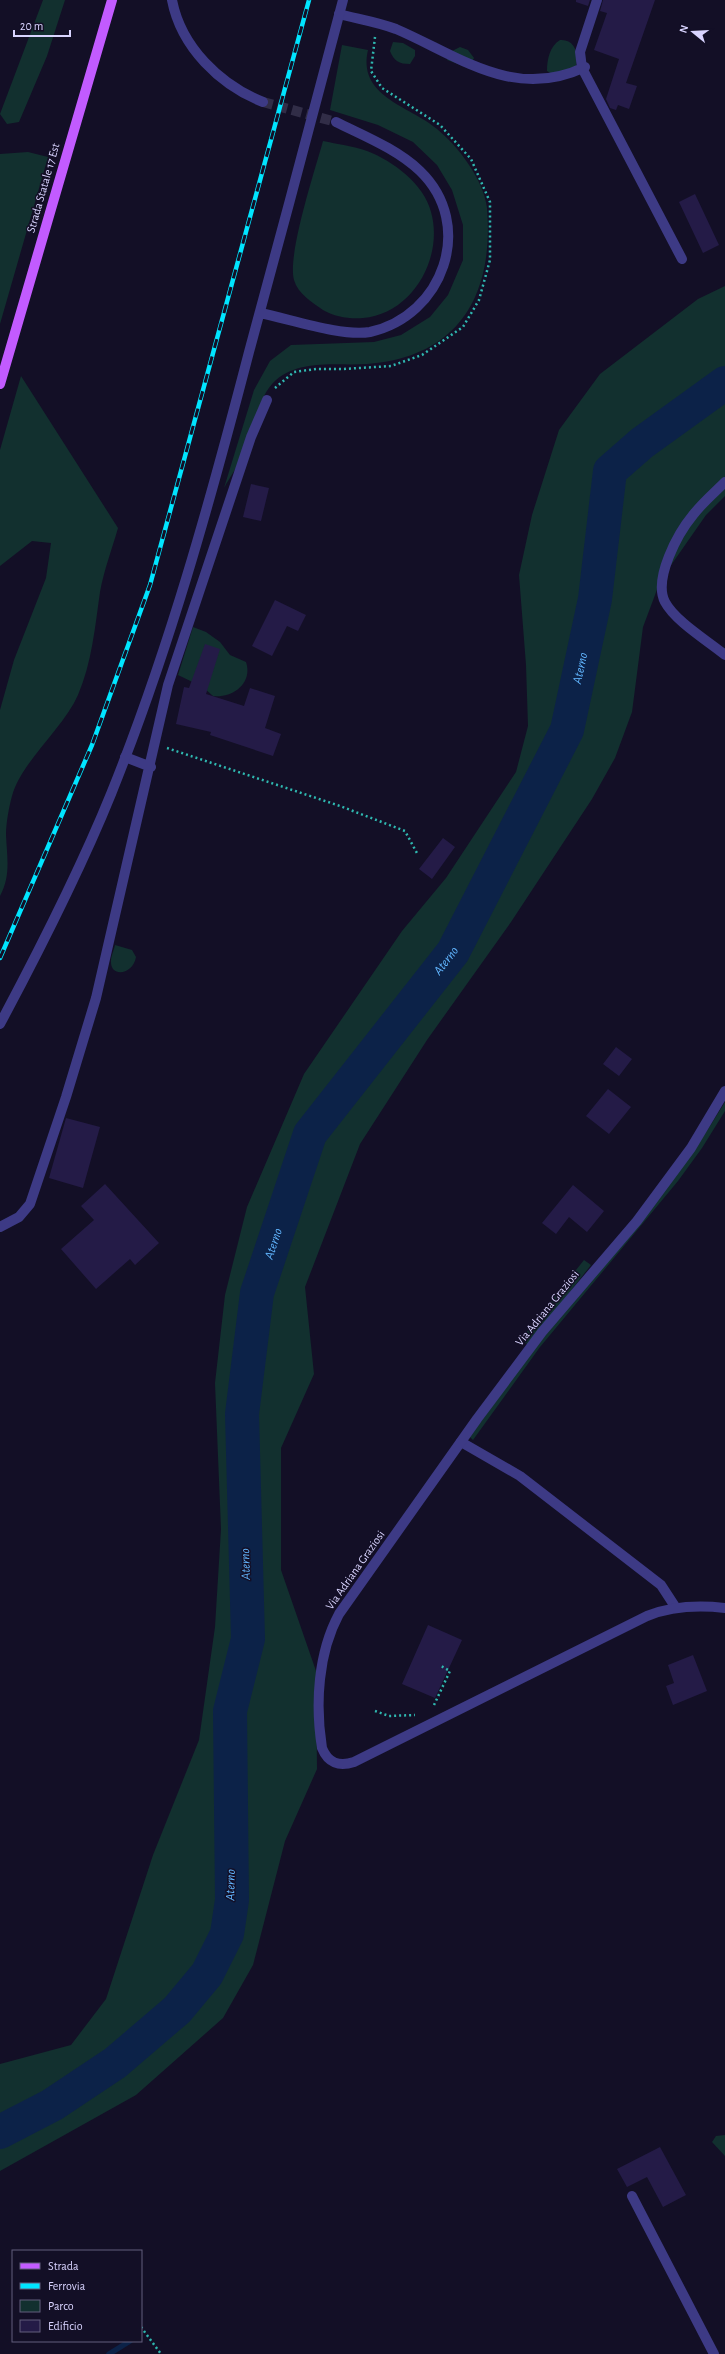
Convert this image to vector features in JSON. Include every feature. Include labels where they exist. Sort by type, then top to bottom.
[{"type":"main road","name":"Strada Statale 17 Est","points":[[0,384],[112,0]]},
{"type":"street","points":[[172,0],[178,20],[188,39],[207,65],[235,89],[263,102]]},
{"type":"street","points":[[0,1024],[73,880],[125,757],[185,584],[260,313],[343,0]]},
{"type":"street","points":[[597,0],[580,52],[583,68],[682,259]]},
{"type":"street","points":[[340,14],[396,29],[468,63],[513,78],[548,79],[583,68]]},
{"type":"street","points":[[260,313],[329,329],[355,333],[370,332],[396,323],[414,312],[430,295],[440,277],[447,253],[448,232],[444,210],[432,185],[420,171],[406,160],[372,140],[336,122]]},
{"type":"street","points":[[0,1227],[19,1217],[30,1204],[66,1098],[96,998],[170,678],[251,436],[267,400]]},
{"type":"street","points":[[725,482],[692,515],[670,553],[663,575],[661,590],[665,602],[675,614],[725,654]]},
{"type":"street","points":[[125,757],[150,767]]},
{"type":"street","name":"Via Adriana Graziosi","points":[[725,1091],[691,1148],[637,1221],[542,1332],[461,1442],[345,1606],[330,1633],[324,1655],[320,1698],[322,1743],[325,1755],[330,1760],[344,1765],[368,1756],[639,1620],[662,1611],[697,1606],[725,1608]]},
{"type":"street","points":[[461,1442],[520,1476],[661,1585],[676,1608]]},
{"type":"street","points":[[632,2196],[714,2354]]},
{"type":"path","points":[[267,400],[278,384],[294,372],[316,369],[343,370],[391,366],[422,355],[463,327],[480,300],[490,260],[490,202],[471,159],[440,125],[382,88],[371,71],[372,54],[378,23]]},
{"type":"path","points":[[155,744],[340,806],[405,831],[418,855]]},
{"type":"path","points":[[433,1707],[450,1671],[441,1666]]},
{"type":"path","points":[[375,1711],[389,1716],[416,1715]]},
{"type":"path","points":[[142,2328],[161,2354]]},
{"type":"green space","points":[[43,0],[65,0],[47,56],[19,122],[7,124],[0,114]]},
{"type":"green space","points":[[560,40],[569,42],[575,48],[577,61],[576,66],[554,75],[547,71],[548,62],[551,49]]},
{"type":"green space","points":[[393,42],[403,43],[415,50],[415,56],[410,64],[400,63],[395,60],[390,51]]},
{"type":"green space","points":[[342,45],[368,50],[367,66],[370,79],[378,90],[400,106],[437,129],[469,164],[481,186],[487,208],[488,239],[484,268],[477,293],[464,316],[448,334],[426,349],[399,359],[367,364],[331,364],[308,366],[286,373],[276,380],[270,386],[260,404],[243,454],[224,488],[254,390],[270,361],[291,345],[374,342],[401,335],[430,317],[448,295],[463,260],[463,225],[452,190],[437,165],[413,142],[378,125],[330,110]]},
{"type":"green space","points":[[460,47],[468,50],[474,58],[469,68],[447,60],[450,52]]},
{"type":"green space","points":[[323,141],[362,149],[377,155],[397,167],[415,183],[422,192],[431,212],[434,230],[433,247],[428,265],[420,281],[409,295],[396,306],[381,314],[363,318],[347,318],[332,314],[323,310],[306,297],[296,285],[294,280],[294,252],[308,191]]},
{"type":"green space","points":[[28,152],[48,157],[0,324],[0,154]]},
{"type":"green space","points":[[725,286],[725,496],[706,515],[660,581],[643,627],[632,712],[615,758],[592,799],[511,922],[427,1040],[360,1144],[305,1287],[314,1374],[281,1448],[281,1570],[316,1671],[317,1769],[285,1841],[253,1965],[223,2018],[136,2095],[0,2171],[0,2064],[71,2045],[106,1999],[153,1855],[199,1740],[215,1627],[221,1529],[215,1383],[225,1295],[247,1207],[304,1074],[402,931],[446,878],[516,772],[528,726],[526,665],[519,575],[532,515],[559,430],[600,374],[698,299]]},
{"type":"green space","points":[[21,376],[118,528],[100,592],[95,631],[83,683],[71,708],[63,720],[24,771],[12,796],[6,830],[7,874],[0,896],[0,710],[14,660],[46,578],[51,543],[32,541],[0,566],[0,450]]},
{"type":"green space","points":[[193,627],[206,632],[220,642],[230,655],[246,662],[247,676],[240,688],[228,694],[213,696],[203,687],[178,675]]},
{"type":"green space","points":[[115,945],[132,950],[136,957],[131,968],[127,971],[118,972],[114,970],[112,966],[111,959]]},
{"type":"green space","points":[[725,1102],[725,1111],[702,1148],[678,1181],[540,1347],[473,1440],[470,1437],[519,1369],[659,1197],[704,1135]]},
{"type":"green space","points":[[584,1260],[591,1265],[528,1345],[521,1339]]},
{"type":"green space","points":[[725,2135],[725,2156],[712,2142],[716,2136]]},
{"type":"building","points":[[576,0],[590,0],[588,6],[576,2]]},
{"type":"building","points":[[603,0],[655,0],[626,83],[637,86],[629,109],[618,105],[616,110],[610,108],[606,99],[619,59],[594,50],[607,13],[600,11]]},
{"type":"building","points":[[695,194],[719,245],[703,253],[679,202]]},
{"type":"building","points":[[251,484],[269,488],[261,521],[243,517]]},
{"type":"building","points":[[275,600],[306,615],[298,631],[287,626],[272,656],[252,646]]},
{"type":"building","points":[[205,644],[220,649],[206,694],[244,706],[250,688],[275,696],[265,728],[281,734],[273,756],[210,735],[211,732],[176,724],[184,687],[189,688]]},
{"type":"building","points":[[443,838],[455,847],[432,879],[419,869]]},
{"type":"building","points":[[616,1047],[632,1059],[619,1076],[603,1064]]},
{"type":"building","points":[[608,1089],[631,1107],[609,1134],[586,1116]]},
{"type":"building","points":[[66,1118],[100,1127],[83,1188],[49,1178]]},
{"type":"building","points":[[105,1184],[159,1243],[135,1265],[130,1259],[96,1289],[61,1249],[94,1220],[81,1206]]},
{"type":"building","points":[[573,1185],[604,1211],[587,1232],[569,1217],[556,1234],[542,1223]]},
{"type":"building","points":[[428,1625],[462,1640],[435,1698],[402,1684]]},
{"type":"building","points":[[693,1655],[707,1691],[673,1705],[666,1686],[674,1683],[668,1665]]},
{"type":"building","points":[[660,2147],[686,2195],[663,2207],[647,2177],[627,2187],[617,2169]]},
{"type":"waterway","name":"Aterno","points":[[0,2132],[52,2105],[115,2063],[177,2010],[207,1974],[227,1934],[232,1900],[230,1711],[248,1639],[242,1414],[257,1293],[310,1134],[453,952],[567,730],[595,599],[610,471],[642,443],[725,383]]},
{"type":"waterway","points":[[109,2354],[128,2342]]},
{"type":"tunnel","points":[[263,102],[336,122]]},
{"type":"railway","points":[[0,958],[92,745],[150,585],[309,0]]}]
